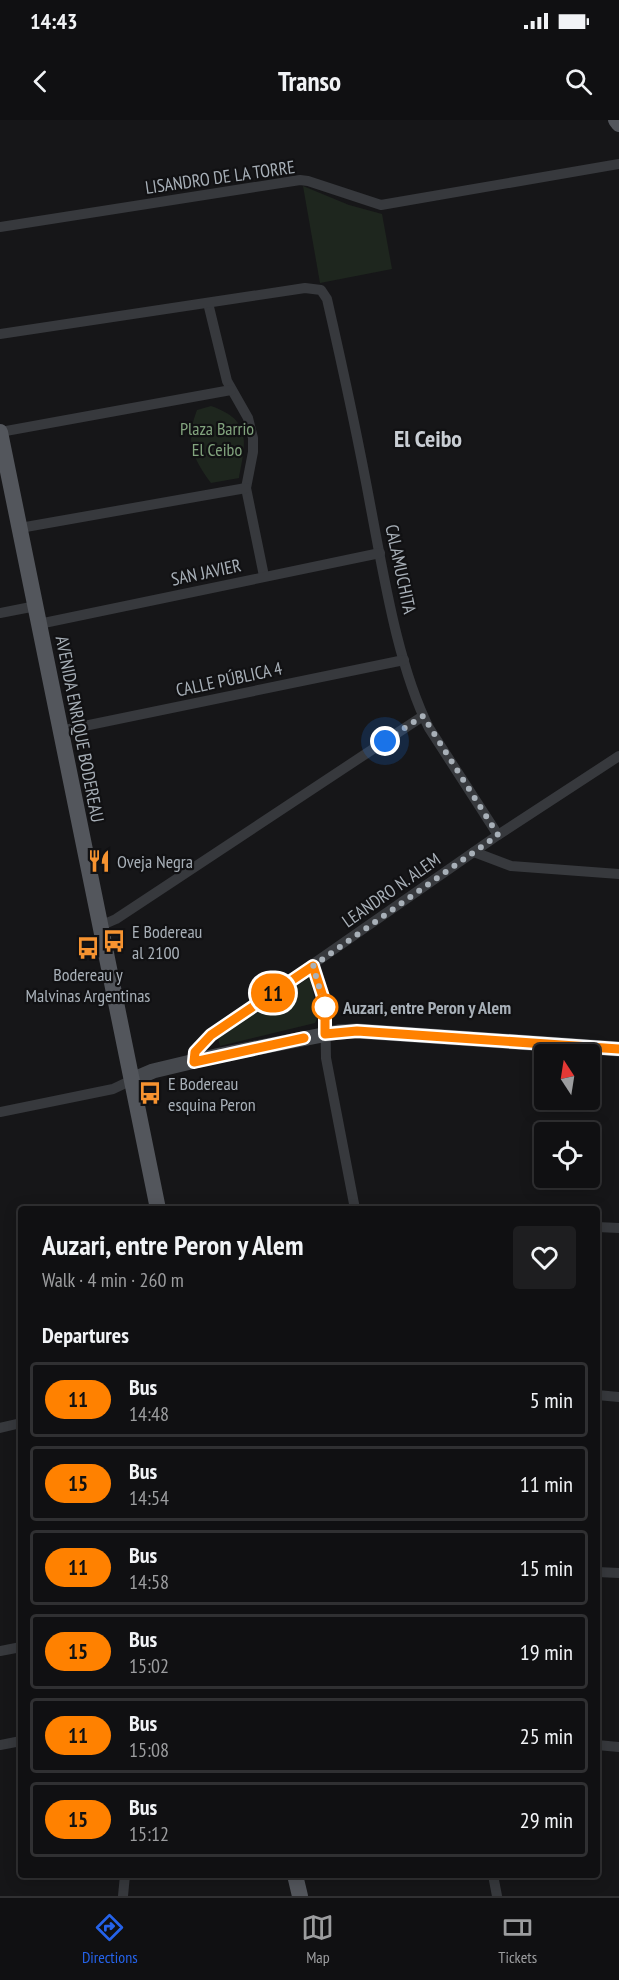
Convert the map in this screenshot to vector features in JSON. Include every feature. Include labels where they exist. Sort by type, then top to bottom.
[{"type":"main road","points":[[616,120],[619,124]]},
{"type":"main road","name":"AVENIDA ENRIQUE BODEREAU","points":[[0,432],[157,1206]]},
{"type":"main road","points":[[132,1080],[153,1071],[194,1062],[325,1034],[357,1031],[619,1049]]},
{"type":"main road","points":[[296,1878],[300,1896]]},
{"type":"street","name":"LISANDRO DE LA TORRE","points":[[0,227],[300,180],[381,205],[619,164]]},
{"type":"street","name":"CALAMUCHITA","points":[[208,303],[305,288],[321,290],[327,299],[404,660],[423,716],[498,835]]},
{"type":"street","points":[[0,334],[208,303],[231,390],[248,418],[253,438],[253,452],[246,488],[264,576]]},
{"type":"street","points":[[0,432],[231,390]]},
{"type":"street","points":[[20,528],[246,488]]},
{"type":"street","name":"SAN JAVIER","points":[[39,624],[380,553]]},
{"type":"street","points":[[0,613],[36,606]]},
{"type":"street","name":"CALLE PÚBLICA 4","points":[[60,731],[404,660]]},
{"type":"street","points":[[100,926],[116,920],[423,716]]},
{"type":"street","name":"LEANDRO N. ALEM","points":[[194,1062],[195,1052],[211,1035],[498,835],[619,756]]},
{"type":"street","points":[[474,852],[511,866],[619,874]]},
{"type":"street","points":[[313,966],[325,1003],[326,1058],[354,1206]]},
{"type":"street","points":[[0,1112],[113,1089],[132,1080]]},
{"type":"street","points":[[600,1227],[619,1228]]},
{"type":"street","points":[[600,1395],[619,1397]]},
{"type":"street","points":[[0,1428],[18,1424]]},
{"type":"street","points":[[600,1572],[619,1573]]},
{"type":"street","points":[[0,1651],[18,1648]]},
{"type":"street","points":[[0,1745],[18,1742]]},
{"type":"street","points":[[600,1745],[619,1747]]},
{"type":"street","points":[[123,1896],[125,1878]]},
{"type":"street","points":[[494,1878],[497,1896]]},
{"type":"green space","points":[[303,186],[349,205],[382,214],[392,269],[320,283]]},
{"type":"green space","name":"Plaza Barrio El Ceibo","points":[[211,406],[234,418],[240,425],[244,443],[239,478],[211,483],[195,457],[191,440],[193,421],[197,410]]},
{"type":"green space","points":[[310,977],[318,1017],[315,1023],[220,1046],[218,1038]]},
{"type":"bus line","name":"11","points":[[304,1038],[194,1062],[195,1052],[200,1044],[211,1035],[313,966],[325,1003],[325,1034],[357,1031],[619,1049]]},
{"type":"place","name":"Oveja Negra","points":[[99,861]]},
{"type":"place","name":"E Bodereau al 2100","points":[[114,941]]},
{"type":"place","name":"Bodereau y Malvinas Argentinas","points":[[88,948]]},
{"type":"place","name":"Auzari, entre Peron y Alem","points":[[325,1007]]},
{"type":"place","name":"E Bodereau esquina Peron","points":[[150,1093]]},
{"type":"district","name":"El Ceibo","points":[[428,438]]},
{"type":"route","points":[[325,1007],[313,966],[498,835],[423,716],[385,741]]}]
